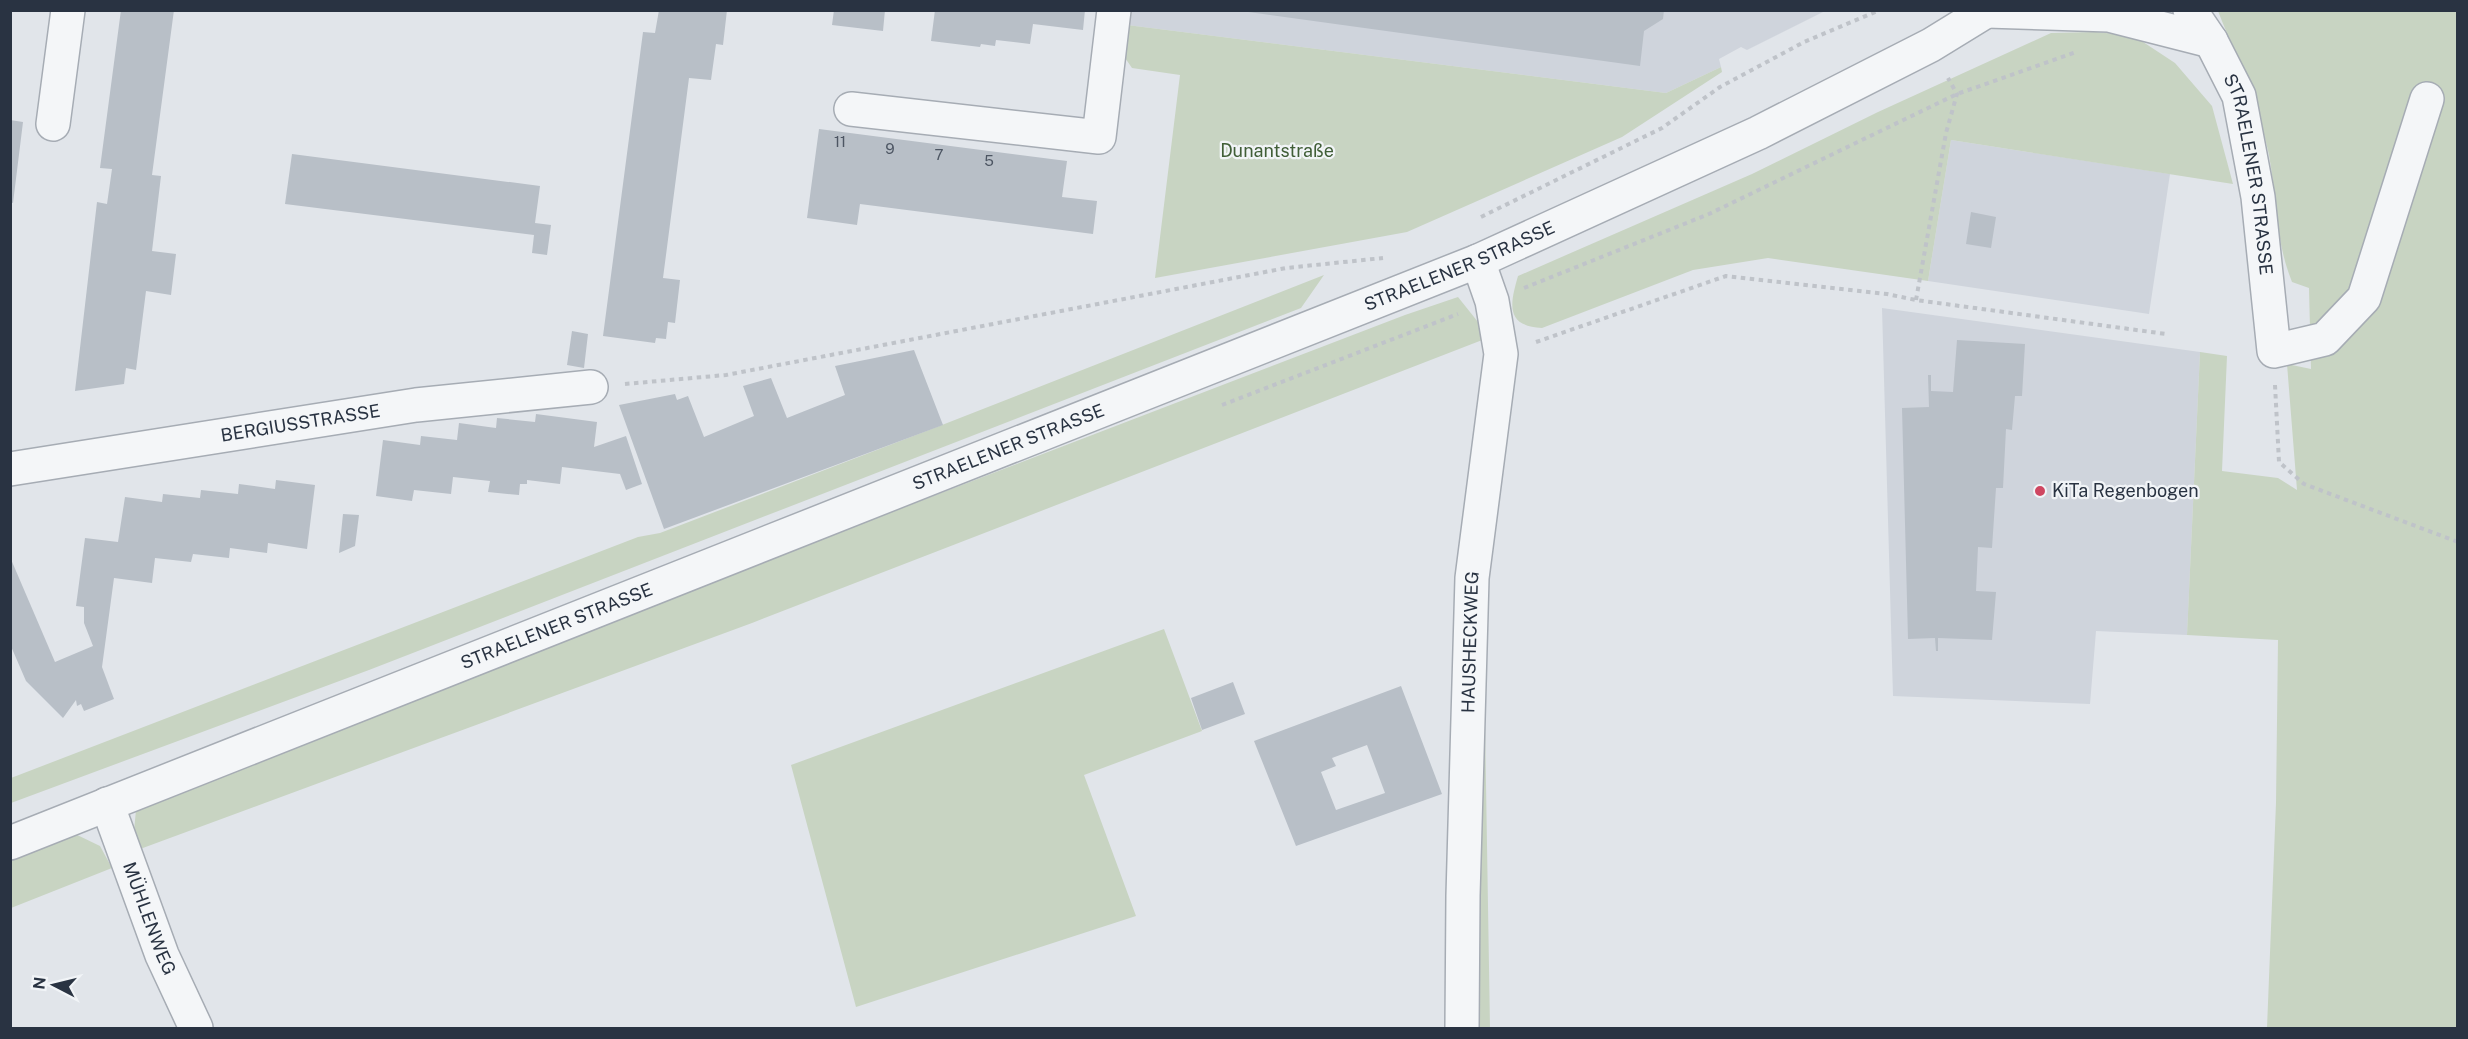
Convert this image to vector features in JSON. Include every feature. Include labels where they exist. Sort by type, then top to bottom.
[{"type":"street","points":[[53,124],[68,10]]},
{"type":"street","points":[[851,109],[1099,137],[1114,10]]},
{"type":"street","name":"STRAELENER STRASSE","points":[[2190,10],[2211,41],[2239,96],[2258,197],[2274,351]]},
{"type":"street","points":[[1987,11],[2109,15],[2211,41]]},
{"type":"street","name":"STRAELENER STRASSE","points":[[10,843],[1478,261],[1758,133],[1930,45],[1987,11]]},
{"type":"street","points":[[2274,351],[2325,339],[2364,298],[2427,99]]},
{"type":"street","name":"HAUSHECKWEG","points":[[1462,1029],[1463,896],[1472,578],[1501,354],[1492,301],[1478,261]]},
{"type":"street","name":"BERGIUSSTRASSE","points":[[10,469],[416,405],[591,387]]},
{"type":"street","name":"MÜHLENWEG","points":[[107,804],[162,955],[196,1029]]},
{"type":"path","points":[[1474,220],[1662,128],[1720,87],[1804,42],[1880,10]]},
{"type":"path","points":[[1492,301],[1709,214],[1957,94],[2102,43],[2109,15]]},
{"type":"path","points":[[1916,300],[1946,133],[1957,94],[1930,45]]},
{"type":"path","points":[[591,387],[726,375],[1286,268],[1389,257]]},
{"type":"path","points":[[1501,354],[1726,276],[1887,294],[1916,300],[2166,334]]},
{"type":"path","points":[[2274,351],[2279,462],[2304,484],[2457,542]]},
{"type":"shaded area","points":[[1129,10],[1825,11],[1747,50],[1741,47],[1719,59],[1721,67],[1666,93],[1127,25]]},
{"type":"shaded area","points":[[1951,140],[2170,174],[2149,314],[1928,281]]},
{"type":"shaded area","name":"KiTa Regenbogen","points":[[1882,308],[2200,352],[2187,635],[2096,631],[2090,704],[1893,696]]},
{"type":"green space","points":[[2218,11],[2457,11],[2457,1028],[2267,1028],[2276,803],[2278,640],[2187,635],[2200,352],[2227,356],[2222,471],[2278,478],[2297,490],[2287,364],[2311,369],[2309,288],[2292,282],[2286,266],[2279,235],[2272,171],[2265,136]]},
{"type":"green space","name":"Dunantstraße","points":[[1127,25],[1666,93],[1721,67],[1722,72],[1622,137],[1407,232],[1155,278],[1180,75],[1132,68],[1123,55]]},
{"type":"green space","points":[[2096,32],[2134,36],[2175,63],[2212,106],[2233,184],[1951,140],[1928,281],[1768,258],[1693,270],[1542,328],[1522,323],[1513,312],[1513,296],[1518,276],[1752,174],[1878,112],[2051,33]]},
{"type":"green space","points":[[1324,275],[1301,308],[369,670],[11,803],[11,778],[638,537],[660,533],[942,425]]},
{"type":"green space","points":[[1458,297],[1490,337],[752,623],[132,852],[136,810],[709,582],[1405,315]]},
{"type":"green space","points":[[1164,629],[1202,731],[1084,775],[1136,916],[856,1007],[791,765]]},
{"type":"green space","points":[[1484,661],[1490,1028],[1474,1028]]},
{"type":"green space","points":[[71,832],[100,846],[112,868],[11,908],[10,853]]},
{"type":"building","points":[[121,10],[174,10],[152,175],[161,176],[152,251],[176,254],[171,295],[146,291],[136,370],[126,368],[124,384],[75,391],[97,202],[107,204],[112,169],[100,168]]},
{"type":"building","points":[[659,10],[727,10],[723,45],[716,44],[711,80],[689,78],[663,278],[680,280],[675,323],[668,322],[666,339],[656,338],[655,343],[603,336],[643,32],[655,33]]},
{"type":"building","points":[[834,10],[885,10],[883,31],[832,25]]},
{"type":"building","points":[[935,10],[1085,10],[1083,30],[1033,24],[1030,44],[996,40],[995,46],[981,44],[980,47],[931,41]]},
{"type":"building","points":[[1234,10],[1664,10],[1663,19],[1644,31],[1640,66]]},
{"type":"building","points":[[10,120],[23,122],[13,203],[10,202]]},
{"type":"building","points":[[819,129],[1067,161],[1062,197],[1097,201],[1093,234],[860,204],[857,225],[807,218]]},
{"type":"building","points":[[292,154],[540,186],[535,223],[551,225],[547,255],[532,253],[534,235],[285,204]]},
{"type":"building","points":[[1971,212],[1996,217],[1991,248],[1966,244]]},
{"type":"building","points":[[572,331],[588,334],[584,368],[567,365]]},
{"type":"building","points":[[1957,340],[2025,344],[2022,396],[2015,396],[2012,430],[2006,429],[2003,488],[1996,488],[1992,548],[1978,547],[1976,591],[1996,592],[1992,640],[1938,638],[1938,651],[1936,651],[1935,638],[1908,639],[1902,408],[1929,407],[1928,375],[1931,375],[1931,391],[1953,392]]},
{"type":"building","points":[[914,350],[943,425],[664,529],[619,405],[675,394],[677,400],[688,396],[704,437],[754,416],[743,386],[771,378],[787,418],[845,395],[835,366]]},
{"type":"building","points":[[536,414],[597,422],[594,447],[626,436],[642,484],[626,490],[620,474],[562,467],[560,484],[527,480],[527,484],[520,484],[519,495],[488,492],[490,481],[453,477],[451,494],[414,490],[412,501],[376,496],[383,440],[420,445],[421,436],[457,440],[459,423],[496,428],[497,418],[535,422]]},
{"type":"building","points":[[276,480],[315,485],[307,549],[268,543],[267,553],[230,548],[229,558],[193,554],[191,562],[155,558],[152,583],[114,578],[102,667],[114,699],[84,711],[81,704],[77,706],[76,700],[63,718],[26,681],[10,644],[10,557],[55,662],[93,646],[84,623],[84,607],[76,606],[85,538],[118,542],[125,497],[162,502],[163,494],[200,498],[201,490],[238,494],[239,484],[275,489]]},
{"type":"building","points":[[343,514],[359,515],[355,546],[339,553]]},
{"type":"building","points":[[1233,682],[1245,714],[1202,730],[1191,698]]},
{"type":"building","points":[[1401,686],[1442,794],[1296,846],[1254,741]],"holes":[[[1367,745],[1385,793],[1336,810],[1321,772],[1336,766],[1332,758]]]},
{"type":"place","name":"KiTa Regenbogen","points":[[2040,491]]}]
